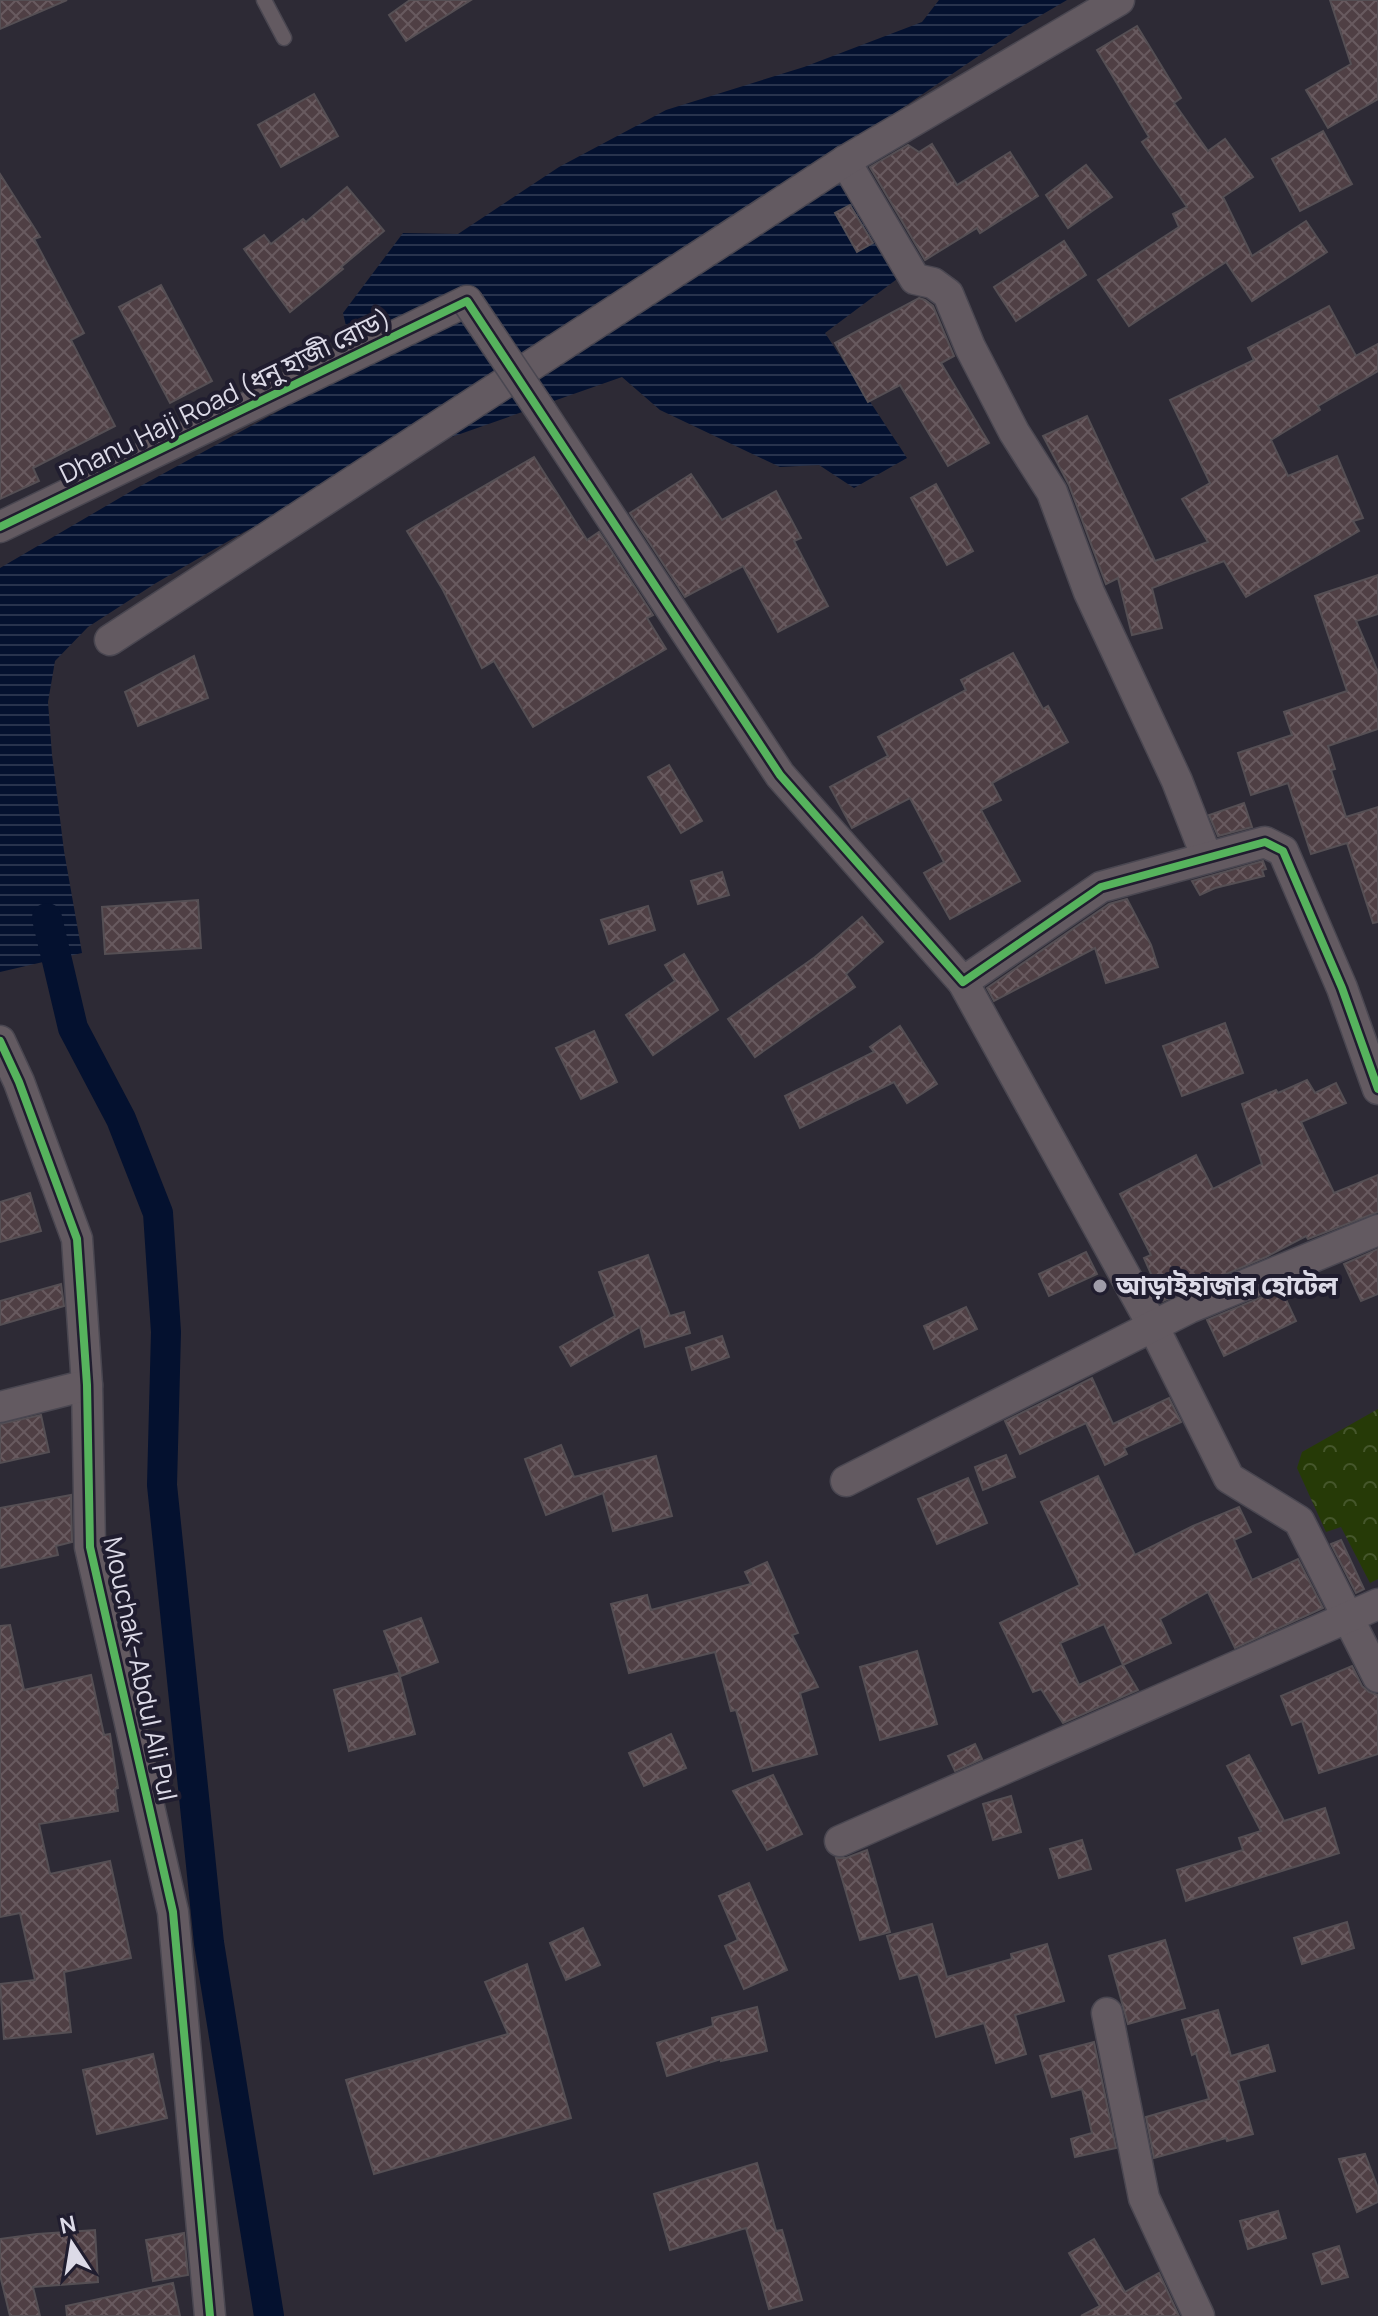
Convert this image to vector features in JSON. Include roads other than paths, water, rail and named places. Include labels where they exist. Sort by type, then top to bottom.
[{"type":"street","points":[[110,640],[845,161],[1119,0]]},
{"type":"street","points":[[845,161],[915,279],[933,283],[948,294],[970,347],[1014,432],[1052,492],[1089,592],[1177,781],[1207,858]]},
{"type":"street","name":"Dhanu Haji Road (ধনু হাজী রোড)","points":[[0,527],[467,301],[780,775],[963,982]]},
{"type":"street","points":[[1378,1089],[1342,988],[1283,851],[1265,842],[1101,887],[963,982],[1153,1326],[1229,1478],[1299,1521],[1378,1677]]},
{"type":"street","name":"Mouchak--Abdul Ali Pul","points":[[0,1041],[19,1082],[77,1239],[87,1385],[90,1547],[173,1912],[210,2316]]},
{"type":"street","points":[[846,1481],[1189,1308],[1378,1230]]},
{"type":"street","points":[[0,1407],[87,1385]]},
{"type":"street","points":[[840,1841],[1378,1604]]},
{"type":"street","points":[[1107,2013],[1144,2198],[1199,2316]]},
{"type":"lane","points":[[264,0],[284,38]]},
{"type":"water","points":[[939,0],[1067,0],[1021,27],[835,154],[901,276],[825,333],[907,458],[854,488],[819,465],[780,467],[660,410],[622,377],[386,460],[244,532],[88,627],[55,661],[48,702],[52,755],[64,851],[82,953],[0,972],[0,568],[135,489],[286,407],[353,356],[343,313],[403,233],[458,234],[559,167],[666,110],[804,67],[922,22]]},
{"type":"waterway","points":[[47,918],[73,1028],[121,1119],[158,1213],[166,1332],[162,1485],[209,1943],[269,2316]]},
{"type":"place","name":"আড়াইহাজার হোটেল","points":[[1100,1286]]}]
